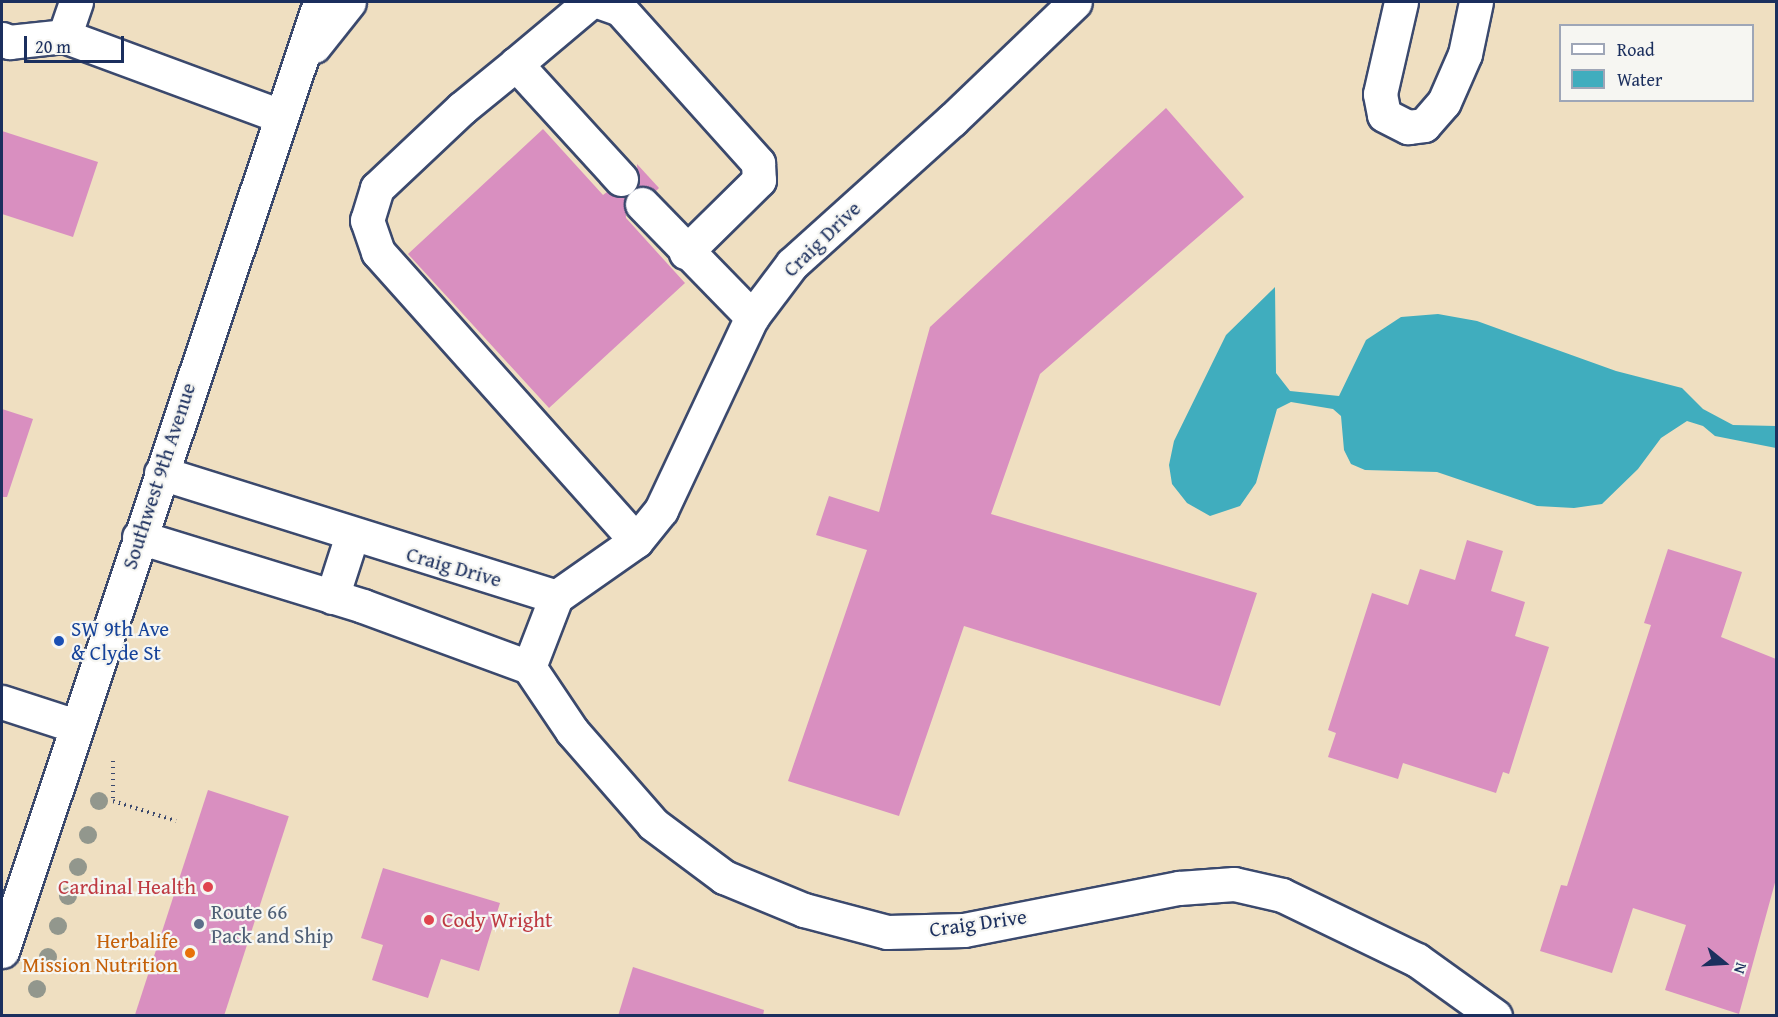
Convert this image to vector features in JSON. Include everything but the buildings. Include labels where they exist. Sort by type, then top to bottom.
[{"type":"main road","points":[[64,36],[76,2]]},
{"type":"main road","name":"Southwest 9th Avenue","points":[[2,951],[320,2]]},
{"type":"main road","points":[[296,69],[349,2]]},
{"type":"main road","points":[[590,2],[462,108],[377,188],[367,220],[378,252],[636,541]]},
{"type":"main road","points":[[600,2],[620,9],[758,163],[759,180],[686,252]]},
{"type":"main road","name":"Craig Drive","points":[[161,473],[352,535],[556,597],[636,541],[661,510],[680,476],[752,317],[792,264],[952,120],[1075,2]]},
{"type":"main road","points":[[1401,2],[1380,94],[1384,115],[1408,127],[1424,125],[1444,102],[1465,54],[1476,2]]},
{"type":"main road","points":[[2,39],[9,42],[64,36],[280,116]]},
{"type":"main road","points":[[516,64],[621,179]]},
{"type":"main road","points":[[642,204],[686,252],[752,317]]},
{"type":"main road","points":[[332,597],[352,535]]},
{"type":"main road","points":[[139,537],[332,597],[529,667],[556,597]]},
{"type":"main road","name":"Craig Drive","points":[[529,667],[572,731],[652,824],[724,877],[804,910],[887,932],[964,930],[1179,888],[1234,884],[1282,895],[1417,960],[1495,1016]]},
{"type":"main road","points":[[2,702],[76,726]]},
{"type":"path","points":[[113,761],[113,801],[176,821]]},
{"type":"water","points":[[1275,287],[1276,373],[1290,391],[1339,396],[1366,340],[1401,317],[1438,314],[1477,321],[1616,371],[1682,388],[1703,409],[1733,425],[1776,426],[1776,448],[1715,436],[1703,426],[1687,421],[1661,438],[1638,469],[1602,504],[1574,508],[1537,506],[1437,472],[1365,470],[1351,464],[1344,450],[1341,416],[1333,409],[1291,402],[1277,409],[1256,483],[1240,506],[1210,516],[1187,503],[1172,484],[1169,465],[1174,441],[1226,335]]},
{"type":"place","name":"SW 9th Ave & Clyde St","points":[[59,641]]},
{"type":"place","name":"Cardinal Health","points":[[208,887]]},
{"type":"place","name":"Cody Wright","points":[[429,920]]},
{"type":"place","name":"Route 66 Pack and Ship","points":[[199,924]]},
{"type":"place","name":"Herbalife Mission Nutrition","points":[[190,953]]}]
